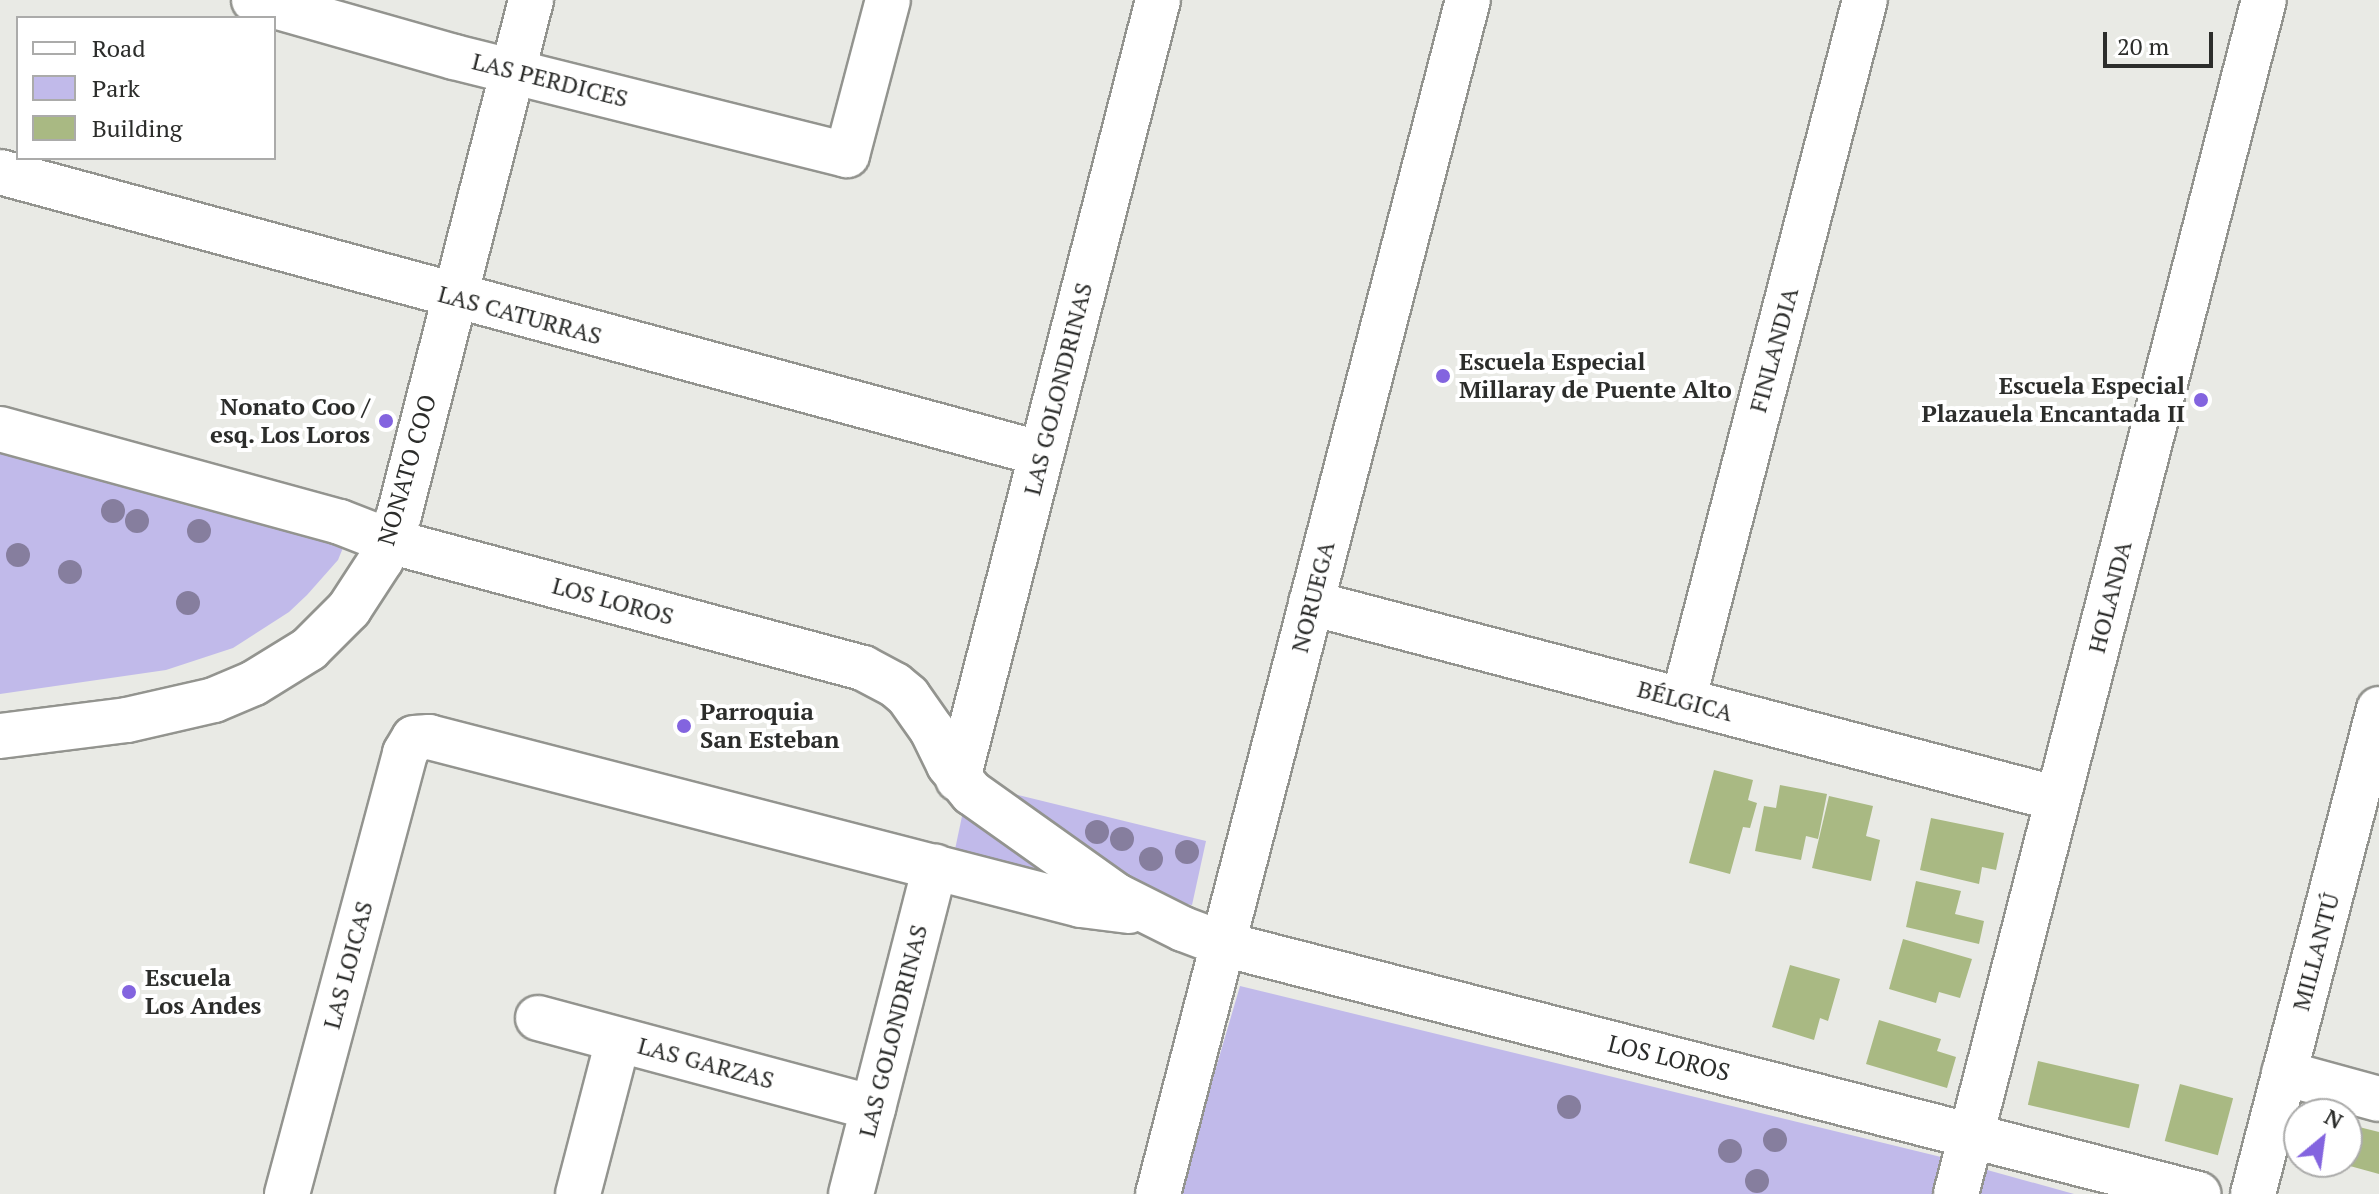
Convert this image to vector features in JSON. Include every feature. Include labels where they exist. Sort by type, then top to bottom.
[{"type":"street","name":"LAS PERDICES","points":[[254,0],[454,57],[513,69],[847,155],[888,0]]},
{"type":"street","name":"NONATO COO","points":[[0,736],[168,713],[214,700],[254,683],[309,649],[333,626],[370,580],[389,541],[531,0]]},
{"type":"street","name":"LAS GOLONDRINAS","points":[[958,779],[1158,0]]},
{"type":"street","name":"NORUEGA","points":[[1158,1194],[1468,0]]},
{"type":"street","name":"FINLANDIA","points":[[1683,701],[1865,0]]},
{"type":"street","name":"HOLANDA","points":[[1956,1194],[2264,0]]},
{"type":"street","name":"LAS CATURRAS","points":[[0,172],[455,298],[1042,454]]},
{"type":"street","name":"LOS LOROS","points":[[0,429],[340,522],[389,541],[872,672],[895,685],[922,712],[958,779],[972,793],[1091,880],[1143,910],[1223,944],[2198,1194]]},
{"type":"street","name":"BÉLGICA","points":[[1311,603],[2058,799]]},
{"type":"street","name":"MILLANTÚ","points":[[2253,1194],[2284,1073],[2368,795],[2379,709]]},
{"type":"street","name":"LOS LOROS","points":[[414,738],[429,737],[1081,905],[1143,910]]},
{"type":"street","name":"LAS LOICAS","points":[[287,1194],[405,753],[414,738]]},
{"type":"street","name":"LAS GOLONDRINAS","points":[[851,1194],[935,867]]},
{"type":"street","name":"LAS GARZAS","points":[[538,1018],[873,1108]]},
{"type":"street","points":[[578,1194],[618,1040]]},
{"type":"street","points":[[2284,1073],[2379,1099]]},
{"type":"green space","points":[[0,443],[347,538],[338,560],[307,595],[289,612],[233,648],[166,670],[0,694]]},
{"type":"green space","points":[[969,783],[1206,841],[1192,905],[953,859]]},
{"type":"green space","points":[[1240,986],[1937,1156],[2074,1194],[1179,1194]]},
{"type":"building","points":[[1714,770],[1753,780],[1748,800],[1757,803],[1750,828],[1743,827],[1730,874],[1689,863]]},
{"type":"building","points":[[1780,785],[1827,794],[1818,839],[1806,836],[1801,860],[1755,851],[1764,806],[1776,808]]},
{"type":"building","points":[[1829,796],[1873,806],[1866,836],[1880,840],[1871,881],[1812,868]]},
{"type":"building","points":[[1931,818],[2004,833],[1996,870],[1982,867],[1979,884],[1920,870]]},
{"type":"building","points":[[1916,881],[1961,891],[1955,914],[1984,921],[1979,944],[1906,927]]},
{"type":"building","points":[[1903,939],[1972,959],[1960,998],[1939,992],[1936,1003],[1889,989]]},
{"type":"building","points":[[1790,965],[1840,979],[1828,1021],[1820,1018],[1814,1040],[1772,1027]]},
{"type":"building","points":[[1879,1020],[1941,1039],[1937,1051],[1956,1057],[1947,1088],[1866,1064]]},
{"type":"building","points":[[2038,1061],[2139,1084],[2129,1128],[2028,1105]]},
{"type":"building","points":[[2180,1084],[2233,1098],[2218,1155],[2165,1141]]},
{"type":"building","points":[[2363,1128],[2379,1132],[2379,1174],[2363,1170]]},
{"type":"place","name":"Escuela Especial Millaray de Puente Alto","points":[[1443,376]]},
{"type":"place","name":"Escuela Especial Plazauela Encantada II","points":[[2201,400]]},
{"type":"place","name":"Nonato Coo / esq. Los Loros","points":[[386,421]]},
{"type":"place","name":"Parroquia San Esteban","points":[[684,726]]},
{"type":"place","name":"Escuela Los Andes","points":[[129,992]]}]
